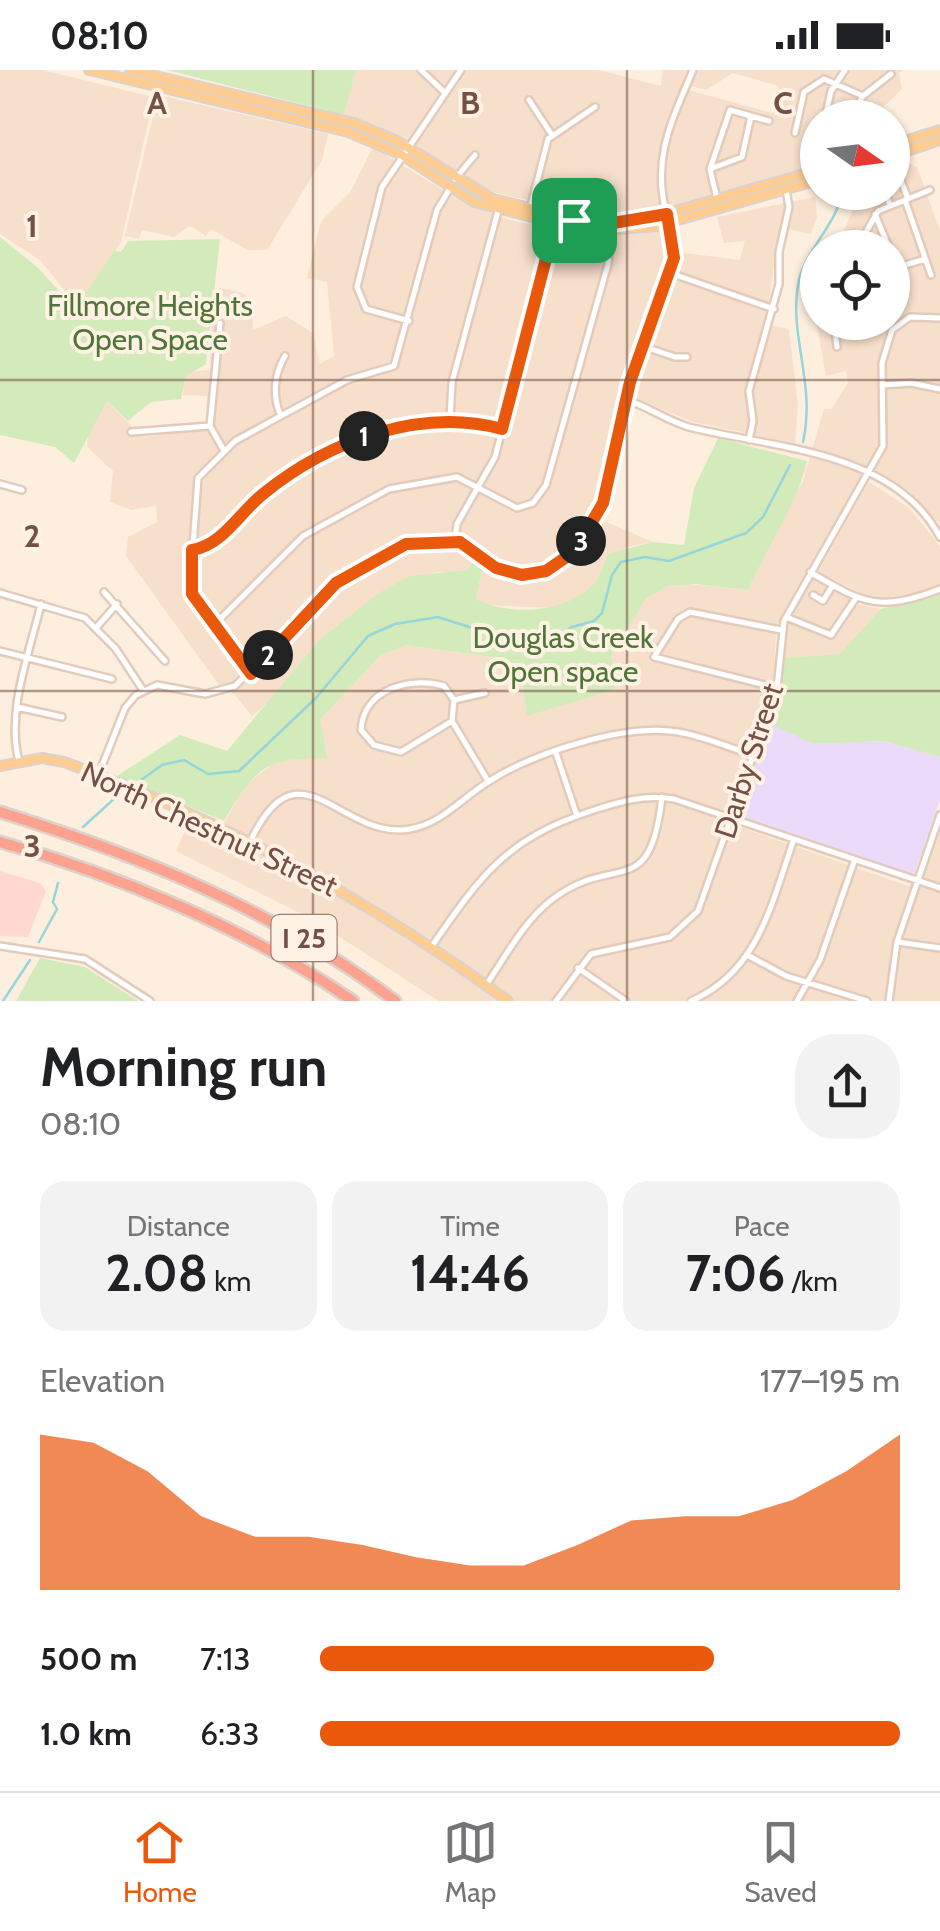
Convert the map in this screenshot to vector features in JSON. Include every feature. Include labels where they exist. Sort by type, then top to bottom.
[{"type":"highway","name":"I 25","points":[[0,812],[178,876],[270,918],[396,1001]]},
{"type":"highway","name":"I 25","points":[[0,842],[134,889],[256,943],[353,1001]]},
{"type":"main road","points":[[89,70],[348,132],[405,150]]},
{"type":"main road","points":[[130,70],[356,119],[498,211],[610,233],[800,185]]},
{"type":"main road","points":[[910,140],[940,130]]},
{"type":"main road","points":[[910,150],[940,140]]},
{"type":"main road","points":[[452,184],[556,221],[598,224],[668,218],[800,175]]},
{"type":"main road","name":"North Chestnut Street","points":[[0,766],[55,759],[250,842],[308,871],[432,946],[508,1001]]},
{"type":"street","points":[[420,70],[444,92]]},
{"type":"street","points":[[408,321],[362,305],[357,287],[382,187],[462,70]]},
{"type":"street","points":[[98,776],[125,708],[143,691],[162,684],[212,693],[235,686],[251,674],[336,583],[406,544],[454,541],[505,572],[522,575],[546,571],[569,557],[603,503],[626,400],[676,253],[659,179],[661,150],[692,70]]},
{"type":"street","points":[[830,100],[845,70]]},
{"type":"street","points":[[861,100],[891,74]]},
{"type":"street","points":[[795,133],[804,92],[824,79],[863,96]]},
{"type":"street","points":[[529,100],[552,135]]},
{"type":"street","points":[[530,209],[552,135],[595,107]]},
{"type":"street","points":[[717,199],[710,168],[730,110],[770,121]]},
{"type":"street","points":[[710,168],[741,160],[751,116]]},
{"type":"street","points":[[251,674],[190,588],[196,484],[223,449],[347,380],[389,369],[400,356],[437,210],[475,155]]},
{"type":"street","points":[[749,440],[749,391],[774,309],[789,207],[786,189]]},
{"type":"street","points":[[910,198],[930,190]]},
{"type":"street","points":[[598,224],[599,194]]},
{"type":"street","points":[[867,230],[875,214],[882,210]]},
{"type":"street","points":[[910,210],[931,275]]},
{"type":"street","points":[[450,419],[452,382],[498,211]]},
{"type":"street","points":[[875,214],[882,230]]},
{"type":"street","points":[[454,541],[458,524],[492,465],[556,221]]},
{"type":"street","points":[[214,625],[303,536],[380,492],[452,477],[522,508],[534,503],[546,485],[608,264],[610,233]]},
{"type":"street","points":[[355,251],[365,254]]},
{"type":"street","points":[[910,264],[926,259]]},
{"type":"street","points":[[670,273],[774,309]]},
{"type":"street","name":"Darby Street","points":[[556,1001],[578,968],[598,950],[659,941],[686,927],[702,902],[776,688],[786,617],[886,437],[882,362],[897,324],[910,317],[940,318]]},
{"type":"street","points":[[220,323],[210,426],[223,449]]},
{"type":"street","points":[[836,340],[837,347]]},
{"type":"street","points":[[642,346],[675,358],[687,356]]},
{"type":"street","points":[[282,416],[275,395],[278,366],[285,356]]},
{"type":"street","points":[[882,385],[903,383],[940,389]]},
{"type":"street","points":[[626,400],[686,426],[812,455],[867,473],[907,498],[940,537]]},
{"type":"street","points":[[192,550],[211,546],[270,488],[356,440],[450,419],[502,429]]},
{"type":"street","points":[[130,432],[210,426]]},
{"type":"street","points":[[0,484],[22,490]]},
{"type":"street","points":[[824,530],[832,534]]},
{"type":"street","points":[[810,572],[856,598],[887,605],[940,589]]},
{"type":"street","points":[[813,595],[824,601],[833,585]]},
{"type":"street","points":[[104,592],[165,660]]},
{"type":"street","points":[[0,594],[85,618],[116,649],[143,691]]},
{"type":"street","points":[[786,617],[831,635],[856,598]]},
{"type":"street","points":[[20,762],[13,736],[41,604]]},
{"type":"street","points":[[95,628],[116,604]]},
{"type":"street","points":[[776,688],[654,657],[678,619],[690,612],[782,630]]},
{"type":"street","points":[[0,651],[112,679]]},
{"type":"street","points":[[452,721],[401,752],[374,745],[361,730],[365,712],[402,681],[439,684],[454,700],[452,721],[488,782]]},
{"type":"street","points":[[454,700],[485,692]]},
{"type":"street","points":[[17,707],[62,718]]},
{"type":"street","points":[[250,842],[268,807],[290,795],[312,795],[370,824],[400,830],[440,818],[488,782],[556,753],[618,733],[658,730],[689,734],[753,756]]},
{"type":"street","points":[[556,753],[577,816]]},
{"type":"street","points":[[486,985],[546,904],[566,890],[628,870],[645,859],[658,836],[662,797]]},
{"type":"street","points":[[432,946],[495,860],[526,837],[577,816],[638,798],[662,797],[940,888]]},
{"type":"street","points":[[889,1001],[897,942],[940,818]]},
{"type":"street","points":[[691,1001],[720,985],[749,956],[794,841]]},
{"type":"street","points":[[797,1001],[808,984],[854,862]]},
{"type":"street","points":[[897,942],[940,948]]},
{"type":"street","points":[[0,946],[83,958],[150,1001]]},
{"type":"street","points":[[749,956],[808,984],[866,1001]]},
{"type":"street","points":[[578,968],[626,1001]]},
{"type":"shaded area","points":[[0,70],[42,70],[154,97],[121,241],[81,311],[40,260],[0,234]]},
{"type":"shaded area","points":[[356,70],[598,70],[661,86],[663,70],[904,70],[899,73],[902,89],[891,100],[800,100],[800,170],[652,213],[607,218],[493,192],[449,170],[402,137],[344,115]],"holes":[[[733,73],[779,86],[772,113],[688,90],[691,86],[706,90]]]},
{"type":"shaded area","points":[[158,95],[328,134],[322,160],[267,250],[247,250],[211,229],[206,236],[190,226],[174,237],[142,230],[139,239],[125,236]]},
{"type":"shaded area","points":[[373,147],[459,200],[509,220],[601,238],[665,231],[669,251],[740,260],[745,241],[724,243],[717,217],[800,200],[800,210],[816,210],[817,217],[812,230],[780,227],[765,324],[789,329],[798,406],[795,443],[693,422],[622,393],[590,515],[653,542],[626,547],[590,593],[553,608],[487,605],[476,599],[483,566],[461,572],[434,572],[319,640],[288,678],[291,683],[252,716],[235,695],[219,685],[126,556],[128,537],[157,522],[156,506],[131,510],[110,502],[113,471],[87,447],[88,430],[107,401],[142,437],[206,430],[207,396],[183,395],[186,372],[210,370],[213,291],[220,288],[243,293],[252,302],[253,330],[286,316],[313,333],[320,364],[334,356],[327,282],[307,278],[321,221],[351,191]]},
{"type":"shaded area","points":[[910,164],[917,167],[940,231],[940,524],[909,491],[875,470],[860,477],[783,612],[776,635],[773,681],[728,811],[734,825],[908,886],[922,880],[940,829],[940,1001],[439,1001],[310,918],[176,851],[189,822],[218,833],[247,784],[282,757],[381,655],[406,645],[498,658],[522,681],[527,715],[610,658],[645,598],[668,586],[688,584],[748,590],[769,540],[803,481],[824,409],[831,409],[848,383],[846,371],[826,376],[820,340],[910,340],[910,230],[844,230],[853,210],[910,210]]},
{"type":"shaded area","points":[[869,482],[909,508],[940,546],[940,584],[896,600],[876,600],[818,572]]},
{"type":"shaded area","points":[[812,578],[857,604],[881,609],[841,654],[784,658],[790,618]]},
{"type":"shaded area","points":[[769,723],[805,736],[813,744],[884,741],[940,757],[940,800],[914,875],[740,817],[737,813]]},
{"type":"shaded area","points":[[0,871],[40,883],[46,891],[28,937],[0,936]]},
{"type":"green space","points":[[167,70],[356,70],[344,115]]},
{"type":"green space","name":"Fillmore Heights Open Space","points":[[0,237],[37,267],[83,316],[88,308],[86,293],[114,251],[121,252],[128,241],[220,239],[206,364],[186,376],[181,399],[151,402],[128,421],[107,401],[74,463],[55,447],[0,435]]},
{"type":"green space","name":"Douglas Creek Open space","points":[[718,438],[807,461],[797,492],[748,590],[695,584],[668,586],[646,598],[611,656],[615,689],[527,716],[522,681],[498,658],[406,645],[381,655],[320,719],[327,758],[289,760],[264,769],[224,821],[117,776],[180,735],[227,751],[319,640],[379,593],[410,576],[467,570],[475,559],[483,565],[476,599],[505,608],[538,609],[584,593],[597,580],[608,554],[653,542],[684,545],[694,488]]},
{"type":"green space","points":[[940,594],[940,757],[884,741],[813,744],[769,723],[784,658],[840,654],[881,609]]},
{"type":"green space","points":[[40,958],[85,967],[138,1001],[16,1001]]},
{"type":"waterway","points":[[803,442],[806,400],[797,323],[798,285],[806,261],[836,210]]},
{"type":"waterway","points":[[141,780],[162,765],[184,760],[208,774],[239,771],[316,698],[368,636],[395,624],[438,617],[488,633],[556,638],[572,627],[594,621],[602,613],[612,575],[621,562],[645,557],[669,561],[746,533],[763,517],[790,465]]},
{"type":"waterway","points":[[83,827],[115,798]]},
{"type":"waterway","points":[[39,942],[57,909],[53,902],[58,883]]},
{"type":"waterway","points":[[3,1001],[30,960]]},
{"type":"route","points":[[667,214],[676,248],[630,382],[603,503],[575,551],[546,571],[522,575],[496,568],[460,542],[406,544],[336,583],[251,674],[192,594],[192,550],[211,546],[270,488],[363,437],[382,430],[450,419],[502,429],[557,216],[574,220],[618,223],[667,214]]}]
